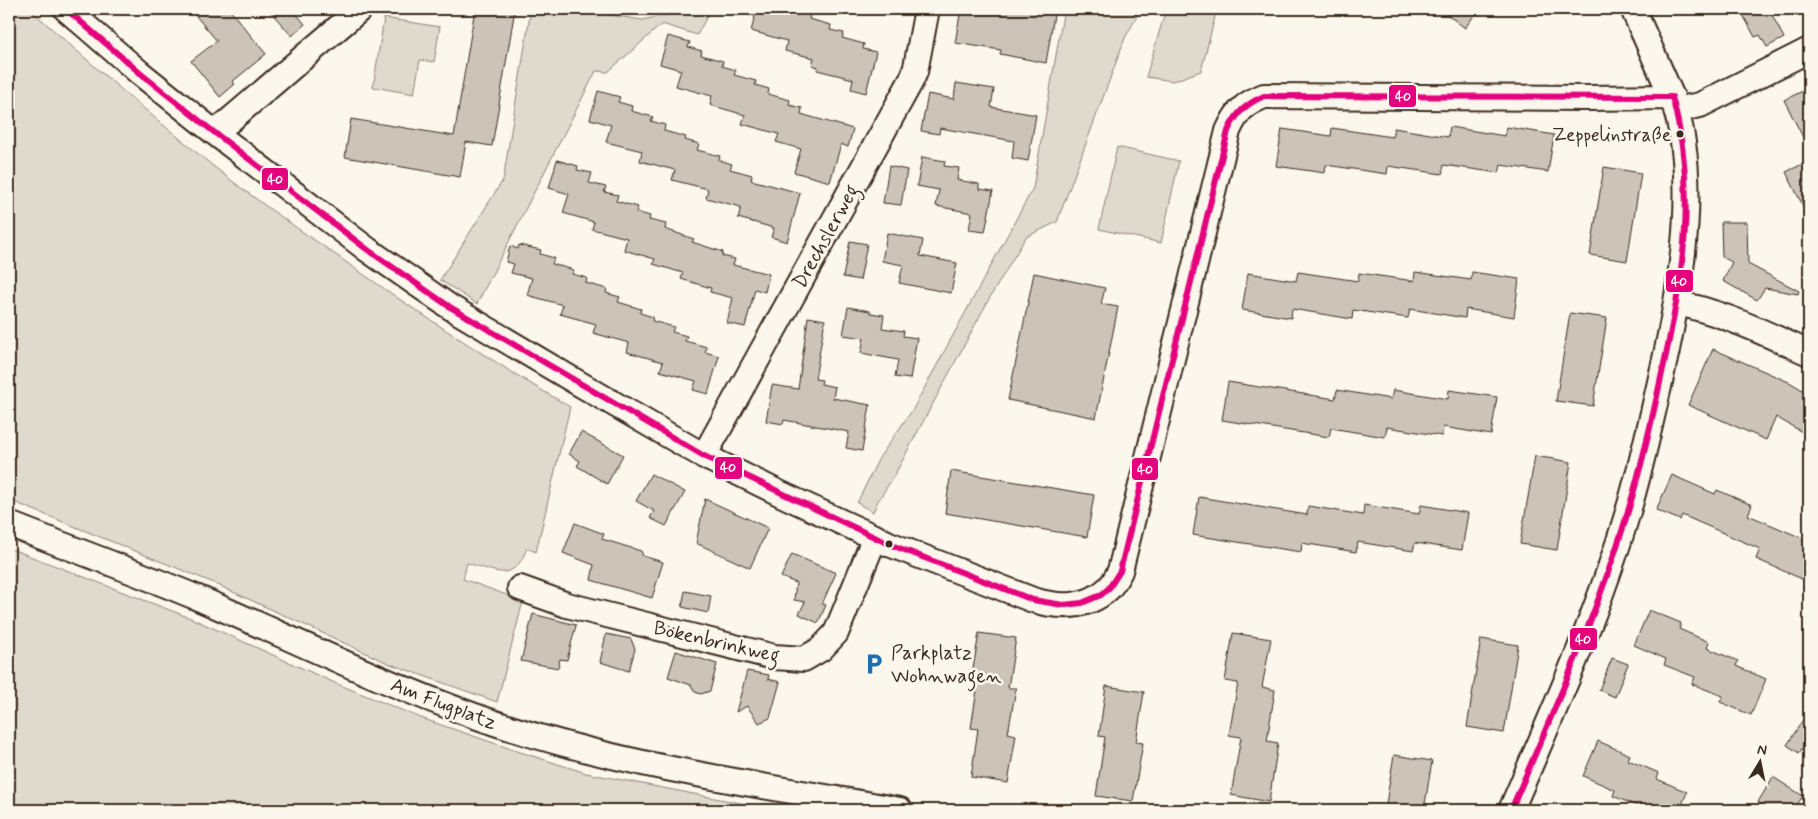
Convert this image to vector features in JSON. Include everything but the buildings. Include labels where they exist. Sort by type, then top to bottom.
[{"type":"street","points":[[66,9],[140,73],[215,133],[368,250],[450,307],[704,456],[782,494],[875,537],[960,573],[1033,600],[1051,605],[1066,606],[1078,604],[1096,597],[1110,587],[1120,571],[1228,131],[1234,117],[1241,108],[1264,96],[1577,98],[1700,105],[1809,50]]},
{"type":"street","points":[[215,133],[360,9]]},
{"type":"street","name":"Drechslerweg","points":[[704,456],[911,81],[917,62],[927,9]]},
{"type":"street","points":[[1511,810],[1577,654],[1627,516],[1661,375],[1676,303],[1686,214],[1686,190],[1674,104],[1633,9]]},
{"type":"street","points":[[1676,303],[1695,307],[1748,326],[1809,353]]},
{"type":"street","name":"Am Flugplatz","points":[[9,524],[195,597],[358,670],[481,718],[550,740],[643,764],[900,810]]},
{"type":"street","name":"Bökenbrinkweg","points":[[520,588],[568,605],[774,657],[804,659],[821,649],[836,633],[875,537]]},
{"type":"shaded area","points":[[9,9],[30,9],[143,108],[255,198],[416,310],[508,370],[570,407],[536,552],[527,548],[522,560],[509,571],[495,571],[467,563],[463,579],[523,601],[497,702],[390,664],[209,581],[9,500]]},
{"type":"shaded area","points":[[531,9],[574,9],[642,20],[694,9],[711,9],[697,35],[662,24],[608,72],[596,71],[477,304],[440,280],[503,180]]},
{"type":"shaded area","points":[[1064,9],[1141,9],[1125,38],[1057,222],[1026,237],[989,299],[873,512],[857,503],[879,458],[913,409],[1033,188]]},
{"type":"shaded area","points":[[1166,9],[1217,9],[1201,71],[1173,81],[1146,77]]},
{"type":"shaded area","points":[[384,18],[440,27],[434,62],[420,60],[414,94],[373,87]]},
{"type":"shaded area","points":[[1117,147],[1179,161],[1161,243],[1099,229]]},
{"type":"shaded area","points":[[9,548],[193,619],[335,683],[421,718],[514,750],[586,773],[776,810],[9,810]]},
{"type":"transit line","name":"40","points":[[66,9],[140,73],[215,133],[368,250],[450,307],[704,456],[889,544],[1033,600],[1063,605],[1082,603],[1101,595],[1109,588],[1120,571],[1228,131],[1234,119],[1247,106],[1264,96],[1672,97]]},
{"type":"transit line","name":"40","points":[[1511,810],[1565,684],[1603,587],[1629,510],[1652,419],[1670,338],[1685,235],[1684,167],[1680,132],[1672,97]]},
{"type":"place","name":"Zeppelinstraße","points":[[1680,134]]},
{"type":"place","name":"Parkplatz Wohnwagen","points":[[874,664]]}]
